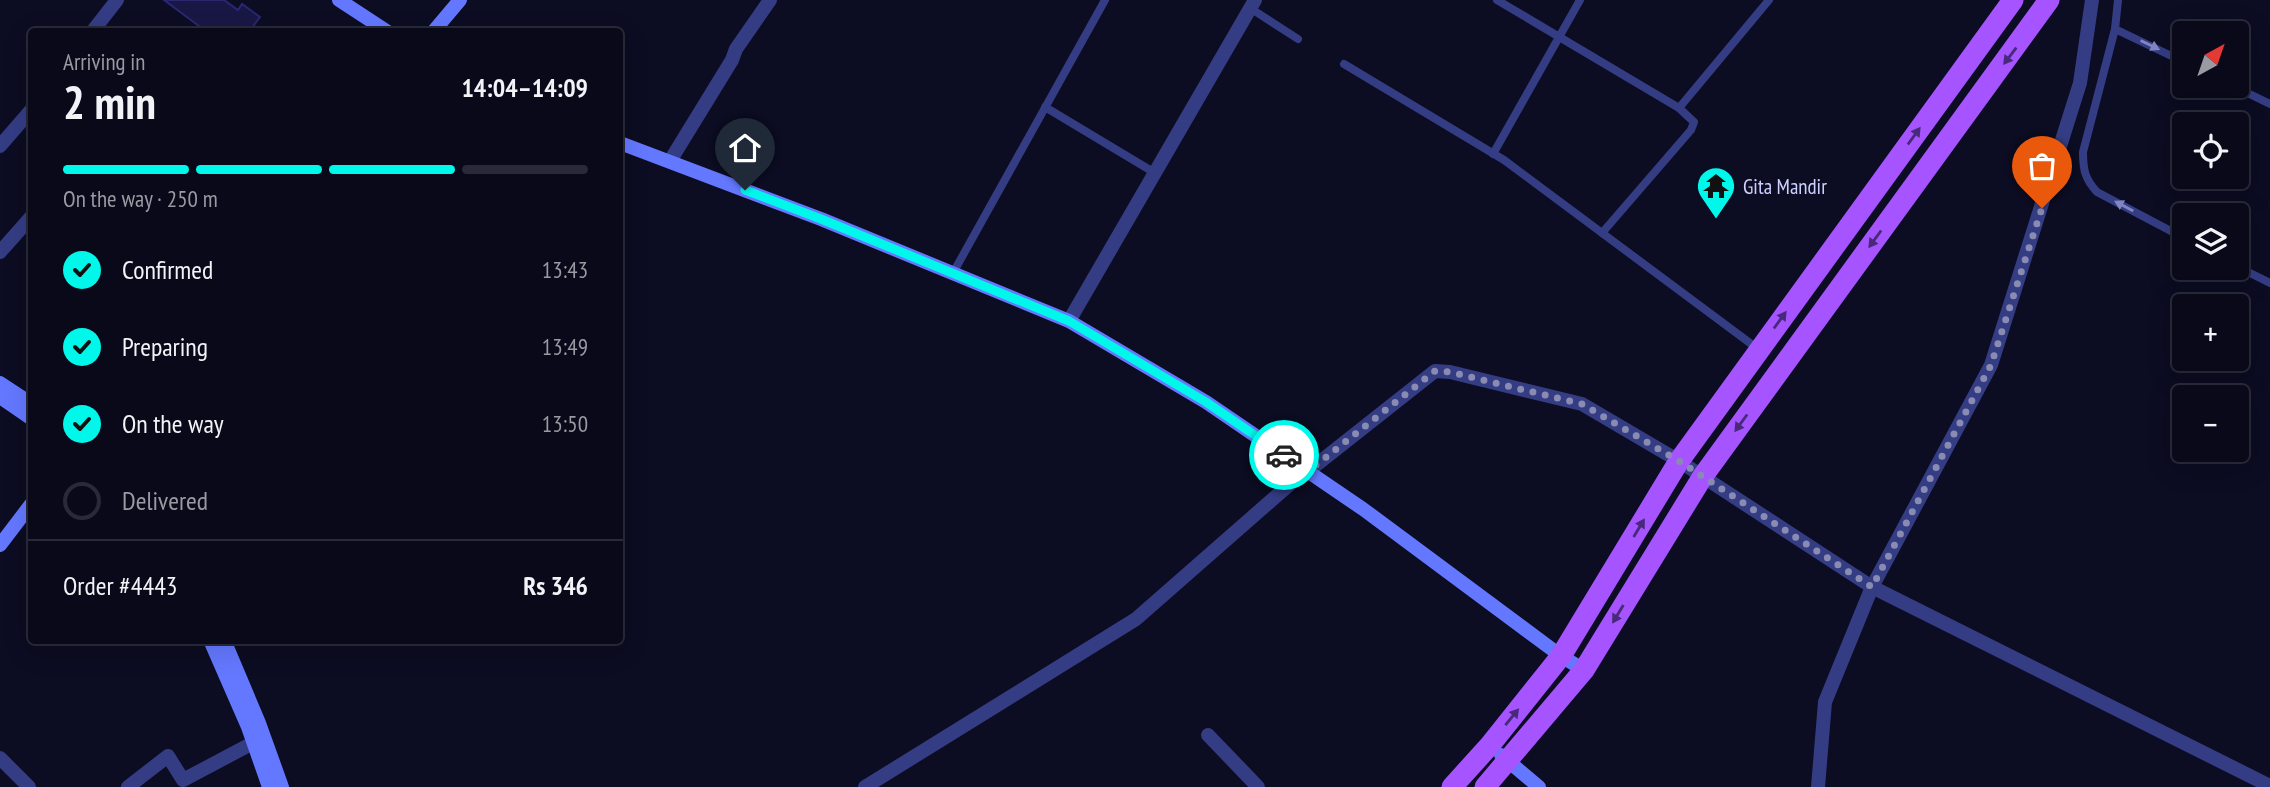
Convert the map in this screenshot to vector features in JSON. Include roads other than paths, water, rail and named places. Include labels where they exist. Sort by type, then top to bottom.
[{"type":"main road","points":[[1452,787],[1490,745],[1561,656],[1679,461],[2013,0]]},
{"type":"main road","points":[[1485,787],[1584,670],[1703,476],[2049,0]]},
{"type":"street","points":[[95,28],[117,0]]},
{"type":"street","points":[[339,0],[382,28]]},
{"type":"street","points":[[436,28],[460,0]]},
{"type":"street","points":[[670,162],[736,49],[770,0]]},
{"type":"street","points":[[1818,787],[1825,702],[1872,587],[1991,365],[2080,83],[2092,0]]},
{"type":"street","points":[[1069,321],[1252,4]]},
{"type":"street","points":[[0,146],[28,114]]},
{"type":"street","points":[[623,143],[821,219],[1069,321],[1206,402],[1363,509],[1561,656],[1584,670]]},
{"type":"street","points":[[0,253],[28,221]]},
{"type":"street","points":[[865,787],[1136,619],[1306,470],[1316,465],[1435,371],[1450,372],[1582,404],[1703,476],[1872,587],[2270,786]]},
{"type":"street","points":[[0,383],[28,401]]},
{"type":"street","points":[[0,397],[28,416]]},
{"type":"street","points":[[0,545],[28,508]]},
{"type":"street","points":[[212,644],[269,787]]},
{"type":"street","points":[[226,644],[282,787]]},
{"type":"street","points":[[1208,735],[1258,787]]},
{"type":"street","points":[[128,787],[168,756],[183,780],[253,743]]},
{"type":"street","points":[[1490,745],[1539,787]]},
{"type":"street","points":[[0,758],[29,787]]},
{"type":"lane","points":[[953,273],[1105,0]]},
{"type":"lane","points":[[1497,0],[1691,117],[1694,126],[1602,233]]},
{"type":"lane","points":[[1493,154],[1580,0]]},
{"type":"lane","points":[[1679,108],[1769,0]]},
{"type":"lane","points":[[2118,0],[2115,29],[2083,152],[2083,171],[2097,192],[2172,232]]},
{"type":"lane","points":[[1252,4],[1298,39]]},
{"type":"lane","points":[[2115,29],[2172,56]]},
{"type":"lane","points":[[1344,64],[1493,154],[1758,349]]},
{"type":"lane","points":[[2249,94],[2270,104]]},
{"type":"lane","points":[[1045,107],[1154,173]]},
{"type":"lane","points":[[2249,272],[2270,283]]},
{"type":"place","name":"Gita Mandir","points":[[1716,220]]}]
